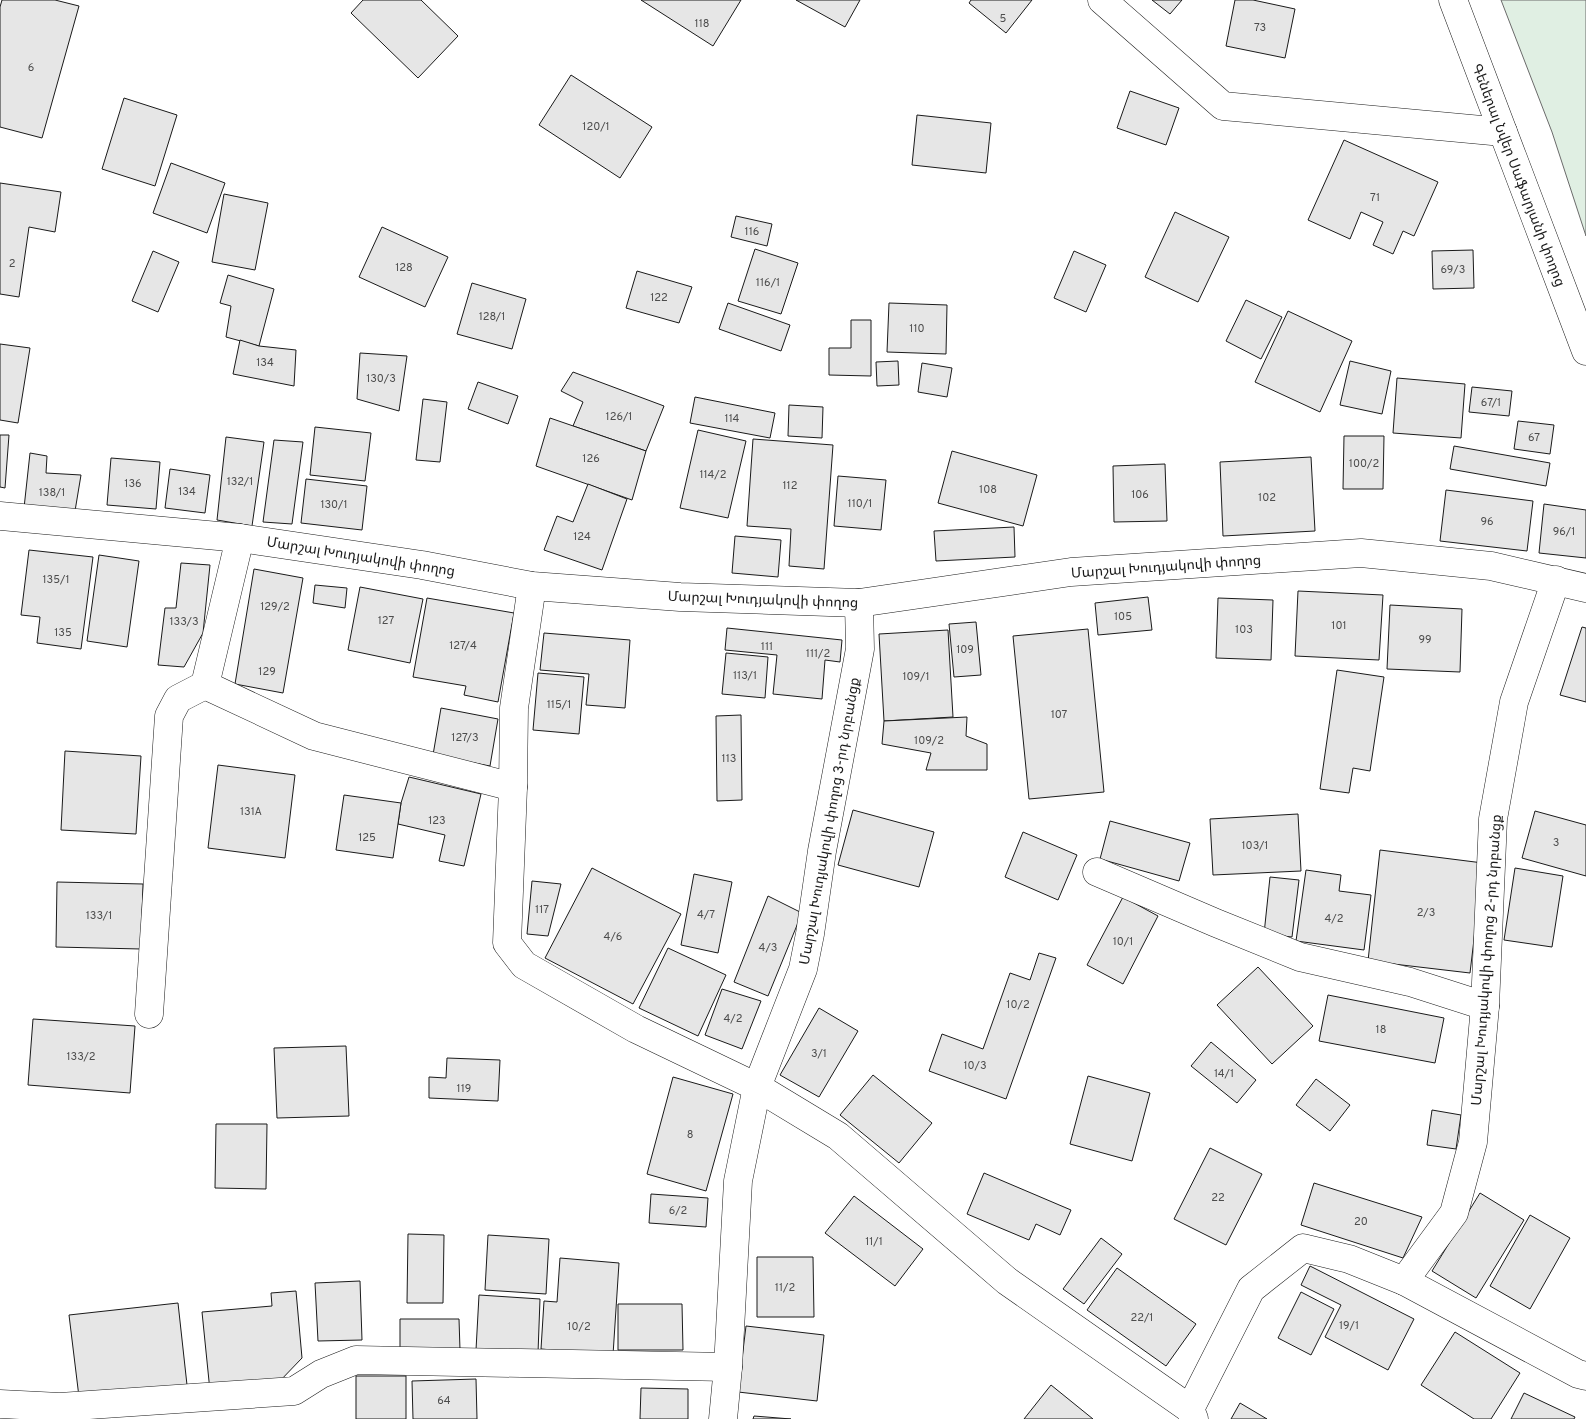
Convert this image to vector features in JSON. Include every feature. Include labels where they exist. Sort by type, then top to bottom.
[{"type":"street","points":[[1102,0],[1223,106],[1503,132]]},
{"type":"street","name":"Գեներալ Նվեր Սաֆարյանի փողոց","points":[[1453,0],[1586,351]]},
{"type":"street","name":"Մարշալ Խուդյակովի փողոց","points":[[0,516],[240,538],[422,564],[532,586],[680,597],[859,602],[1071,572],[1361,552],[1491,566],[1586,588]]},
{"type":"street","points":[[149,1014],[169,716],[178,699],[205,685],[240,538]]},
{"type":"street","name":"Մարշալ Խուդյակովի փողոց 2-րդ նրբանցք","points":[[1404,1281],[1454,1213],[1473,1142],[1485,1006],[1493,819],[1514,702],[1556,580]]},
{"type":"street","points":[[532,586],[514,708],[507,943],[524,965],[636,1030],[757,1087],[838,1136],[1007,1281],[1192,1414],[1251,1289],[1303,1248],[1350,1259],[1404,1281],[1578,1374],[1586,1376]]},
{"type":"street","name":"Մարշալ Խուդյակովի փողոց 3-րդ նրբանցք","points":[[724,1419],[738,1181],[757,1087],[803,969],[827,823],[860,649],[859,602]]},
{"type":"street","points":[[205,685],[314,736],[513,788]]},
{"type":"street","points":[[1097,872],[1300,957],[1410,982],[1485,1006]]},
{"type":"street","points":[[0,1404],[60,1408],[294,1391],[321,1374],[356,1360],[728,1367]]},
{"type":"green space","points":[[1501,0],[1586,0],[1586,236],[1552,132]]},
{"type":"building","points":[[2,0],[55,0],[79,6],[42,138],[0,127],[0,7]]},
{"type":"building","points":[[363,0],[421,0],[458,36],[418,78],[351,13]]},
{"type":"building","points":[[641,0],[741,0],[713,46]]},
{"type":"building","points":[[796,0],[860,0],[845,27]]},
{"type":"building","points":[[971,0],[1032,0],[1006,33],[969,3]]},
{"type":"building","points":[[1152,0],[1182,0],[1170,14]]},
{"type":"building","points":[[1235,0],[1253,0],[1295,9],[1285,58],[1226,46]]},
{"type":"building","points":[[571,75],[652,127],[620,178],[539,125]]},
{"type":"building","points":[[1130,91],[1179,108],[1166,145],[1117,128]]},
{"type":"building","points":[[124,98],[177,115],[155,186],[102,169]]},
{"type":"building","points":[[917,115],[991,123],[986,173],[912,165]]},
{"type":"building","points":[[1344,140],[1438,182],[1414,236],[1403,231],[1393,254],[1373,245],[1383,222],[1361,212],[1350,239],[1308,220]]},
{"type":"building","points":[[171,163],[225,183],[207,233],[153,213]]},
{"type":"building","points":[[0,183],[61,192],[55,232],[29,227],[19,297],[0,294]]},
{"type":"building","points":[[224,194],[268,203],[255,270],[212,262]]},
{"type":"building","points":[[1175,212],[1229,237],[1198,302],[1145,277]]},
{"type":"building","points":[[736,216],[772,224],[767,246],[731,237]]},
{"type":"building","points":[[382,227],[448,257],[425,307],[359,277]]},
{"type":"building","points":[[755,249],[798,263],[781,314],[738,301]]},
{"type":"building","points":[[1473,250],[1474,288],[1433,289],[1432,251]]},
{"type":"building","points":[[153,251],[179,262],[158,312],[132,301]]},
{"type":"building","points":[[1074,251],[1106,265],[1086,312],[1054,298]]},
{"type":"building","points":[[637,271],[692,287],[679,323],[626,308]]},
{"type":"building","points":[[228,275],[274,289],[259,346],[226,337],[231,306],[220,303]]},
{"type":"building","points":[[472,283],[526,299],[512,349],[457,334]]},
{"type":"building","points":[[1246,300],[1282,317],[1261,359],[1226,341]]},
{"type":"building","points":[[728,303],[790,325],[781,351],[719,329]]},
{"type":"building","points":[[889,303],[947,305],[946,354],[887,352]]},
{"type":"building","points":[[1288,311],[1352,341],[1320,412],[1255,382]]},
{"type":"building","points":[[851,320],[871,320],[871,376],[829,375],[829,348],[851,348]]},
{"type":"building","points":[[240,340],[259,346],[296,350],[294,386],[233,374]]},
{"type":"building","points":[[0,344],[30,348],[18,423],[0,420]]},
{"type":"building","points":[[360,353],[407,356],[399,411],[357,399]]},
{"type":"building","points":[[898,361],[899,385],[877,386],[876,362]]},
{"type":"building","points":[[1350,361],[1391,371],[1382,414],[1340,405]]},
{"type":"building","points":[[922,363],[952,368],[947,397],[918,392]]},
{"type":"building","points":[[573,372],[664,406],[646,451],[573,426],[583,402],[561,391]]},
{"type":"building","points":[[1397,378],[1465,384],[1461,438],[1393,433]]},
{"type":"building","points":[[478,382],[518,396],[508,424],[468,409]]},
{"type":"building","points":[[1472,387],[1512,391],[1509,416],[1469,412]]},
{"type":"building","points":[[695,397],[775,413],[770,438],[690,423]]},
{"type":"building","points":[[423,399],[447,402],[440,462],[416,460]]},
{"type":"building","points":[[789,405],[823,407],[822,438],[788,436]]},
{"type":"building","points":[[550,418],[646,451],[632,500],[536,466]]},
{"type":"building","points":[[1518,421],[1554,425],[1550,454],[1514,449]]},
{"type":"building","points":[[315,427],[371,433],[365,481],[310,475]]},
{"type":"building","points":[[698,430],[746,441],[728,518],[680,508]]},
{"type":"building","points":[[0,435],[9,435],[5,488],[0,487]]},
{"type":"building","points":[[1344,436],[1384,436],[1383,489],[1343,489]]},
{"type":"building","points":[[226,437],[264,442],[252,526],[217,520]]},
{"type":"building","points":[[753,439],[833,445],[824,569],[789,566],[791,529],[747,526]]},
{"type":"building","points":[[274,440],[303,442],[292,524],[263,522]]},
{"type":"building","points":[[1454,446],[1550,463],[1546,486],[1450,469]]},
{"type":"building","points":[[952,451],[1037,475],[1023,526],[938,503]]},
{"type":"building","points":[[30,453],[47,456],[46,473],[81,475],[75,511],[24,508]]},
{"type":"building","points":[[1311,457],[1315,531],[1223,536],[1220,462]]},
{"type":"building","points":[[111,458],[160,462],[156,509],[107,505]]},
{"type":"building","points":[[1165,464],[1167,521],[1114,522],[1113,466]]},
{"type":"building","points":[[170,469],[210,475],[205,513],[165,508]]},
{"type":"building","points":[[838,476],[886,480],[881,530],[834,526]]},
{"type":"building","points":[[306,479],[367,486],[362,530],[301,523]]},
{"type":"building","points":[[588,484],[627,499],[602,570],[544,550],[557,516],[573,522]]},
{"type":"building","points":[[1446,490],[1533,501],[1527,551],[1440,541]]},
{"type":"building","points":[[1544,504],[1586,510],[1586,558],[1539,553]]},
{"type":"building","points":[[1014,527],[1015,557],[936,561],[934,531]]},
{"type":"building","points":[[735,536],[781,540],[778,577],[732,573]]},
{"type":"building","points":[[29,550],[93,557],[81,649],[37,643],[40,617],[21,615]]},
{"type":"building","points":[[99,555],[139,561],[127,647],[87,641]]},
{"type":"building","points":[[181,563],[210,565],[203,633],[184,667],[158,665],[165,608],[176,608]]},
{"type":"building","points":[[254,569],[303,578],[283,693],[235,684]]},
{"type":"building","points":[[315,585],[347,588],[345,608],[313,603]]},
{"type":"building","points":[[360,587],[423,599],[410,663],[348,650]]},
{"type":"building","points":[[1298,591],[1383,595],[1379,660],[1295,656]]},
{"type":"building","points":[[1148,597],[1152,630],[1098,635],[1095,603]]},
{"type":"building","points":[[427,598],[514,613],[498,702],[464,695],[466,686],[413,677]]},
{"type":"building","points":[[1218,598],[1273,600],[1271,660],[1216,658]]},
{"type":"building","points":[[1390,605],[1462,609],[1460,672],[1387,669]]},
{"type":"building","points":[[976,622],[981,675],[954,677],[949,624]]},
{"type":"building","points":[[1582,627],[1586,628],[1586,702],[1560,695]]},
{"type":"building","points":[[727,628],[842,640],[840,662],[825,660],[822,699],[773,694],[777,655],[725,650]]},
{"type":"building","points":[[1088,629],[1104,792],[1029,799],[1013,636]]},
{"type":"building","points":[[948,630],[953,717],[884,721],[879,634]]},
{"type":"building","points":[[544,633],[630,640],[625,708],[586,705],[589,674],[540,670]]},
{"type":"building","points":[[726,653],[768,657],[765,698],[722,694]]},
{"type":"building","points":[[1337,670],[1384,677],[1370,771],[1353,768],[1349,793],[1320,789]]},
{"type":"building","points":[[538,673],[584,677],[579,734],[533,730]]},
{"type":"building","points":[[441,708],[498,719],[490,766],[433,755]]},
{"type":"building","points":[[741,715],[742,800],[717,801],[716,716]]},
{"type":"building","points":[[967,717],[966,736],[987,744],[987,770],[926,770],[931,753],[882,744],[884,721]]},
{"type":"building","points":[[65,751],[141,756],[136,834],[61,830]]},
{"type":"building","points":[[218,765],[295,775],[285,858],[208,848]]},
{"type":"building","points":[[409,777],[481,794],[464,866],[439,861],[445,835],[398,824],[401,803]]},
{"type":"building","points":[[344,795],[401,803],[393,858],[336,850]]},
{"type":"building","points":[[853,810],[934,832],[919,887],[838,865]]},
{"type":"building","points":[[1535,811],[1586,825],[1586,876],[1522,858]]},
{"type":"building","points":[[1298,814],[1301,871],[1213,875],[1210,819]]},
{"type":"building","points":[[1110,821],[1190,843],[1179,881],[1100,859]]},
{"type":"building","points":[[1023,832],[1077,855],[1058,900],[1005,877]]},
{"type":"building","points":[[1380,850],[1483,863],[1470,973],[1368,961]]},
{"type":"building","points":[[592,868],[681,914],[633,1004],[545,958]]},
{"type":"building","points":[[1515,868],[1563,876],[1552,947],[1504,940]]},
{"type":"building","points":[[1306,870],[1341,875],[1339,891],[1371,895],[1364,950],[1296,941]]},
{"type":"building","points":[[694,874],[732,882],[718,953],[681,945]]},
{"type":"building","points":[[1270,877],[1299,880],[1292,937],[1264,934]]},
{"type":"building","points":[[532,881],[561,884],[548,936],[527,934]]},
{"type":"building","points":[[57,882],[143,884],[141,949],[56,947]]},
{"type":"building","points":[[768,896],[802,913],[768,996],[734,982]]},
{"type":"building","points":[[1123,897],[1158,916],[1123,984],[1087,965]]},
{"type":"building","points":[[668,948],[726,975],[698,1036],[639,1008]]},
{"type":"building","points":[[1039,953],[1056,958],[1006,1099],[929,1071],[942,1034],[983,1049],[1010,973],[1030,980]]},
{"type":"building","points":[[1258,967],[1313,1026],[1272,1064],[1217,1005]]},
{"type":"building","points":[[722,989],[761,1001],[742,1049],[705,1035]]},
{"type":"building","points":[[1328,995],[1444,1018],[1435,1063],[1319,1041]]},
{"type":"building","points":[[819,1008],[858,1031],[819,1097],[780,1075]]},
{"type":"building","points":[[33,1019],[135,1026],[130,1093],[28,1085]]},
{"type":"building","points":[[1211,1042],[1256,1080],[1237,1103],[1191,1066]]},
{"type":"building","points":[[346,1046],[349,1116],[277,1118],[274,1048]]},
{"type":"building","points":[[447,1058],[500,1060],[498,1101],[429,1098],[429,1077],[446,1078]]},
{"type":"building","points":[[873,1075],[932,1123],[899,1163],[840,1115]]},
{"type":"building","points":[[1088,1076],[1150,1093],[1132,1161],[1070,1144]]},
{"type":"building","points":[[673,1077],[733,1094],[706,1191],[647,1174]]},
{"type":"building","points":[[1316,1079],[1350,1105],[1330,1131],[1296,1105]]},
{"type":"building","points":[[1432,1110],[1461,1115],[1456,1149],[1427,1145]]},
{"type":"building","points":[[216,1124],[267,1124],[266,1189],[215,1188]]},
{"type":"building","points":[[1210,1148],[1262,1174],[1226,1245],[1174,1219]]},
{"type":"building","points":[[984,1173],[1071,1210],[1060,1235],[1036,1224],[1029,1240],[967,1214]]},
{"type":"building","points":[[1314,1183],[1422,1217],[1403,1258],[1301,1225]]},
{"type":"building","points":[[1480,1193],[1524,1220],[1476,1298],[1432,1271]]},
{"type":"building","points":[[651,1194],[708,1198],[706,1227],[649,1223]]},
{"type":"building","points":[[854,1196],[923,1249],[895,1286],[825,1233]]},
{"type":"building","points":[[1530,1215],[1570,1238],[1530,1309],[1490,1286]]},
{"type":"building","points":[[408,1234],[444,1235],[443,1303],[407,1303]]},
{"type":"building","points":[[488,1235],[549,1239],[546,1294],[485,1290]]},
{"type":"building","points":[[1101,1238],[1122,1254],[1084,1304],[1063,1289]]},
{"type":"building","points":[[757,1257],[813,1257],[814,1317],[757,1317]]},
{"type":"building","points":[[560,1258],[619,1263],[613,1355],[541,1349],[544,1301],[557,1302]]},
{"type":"building","points":[[1310,1266],[1414,1319],[1388,1370],[1325,1337],[1341,1305],[1301,1285]]},
{"type":"building","points":[[1117,1268],[1196,1324],[1166,1366],[1087,1310]]},
{"type":"building","points":[[360,1281],[362,1340],[318,1341],[315,1283]]},
{"type":"building","points":[[296,1291],[302,1358],[277,1384],[210,1391],[202,1312],[272,1306],[271,1293]]},
{"type":"building","points":[[1301,1292],[1334,1309],[1311,1355],[1278,1338]]},
{"type":"building","points":[[479,1295],[540,1299],[538,1353],[476,1350]]},
{"type":"building","points":[[178,1303],[187,1385],[79,1397],[69,1315]]},
{"type":"building","points":[[618,1304],[682,1304],[683,1350],[618,1350]]},
{"type":"building","points":[[400,1319],[459,1319],[460,1350],[400,1350]]},
{"type":"building","points":[[746,1326],[824,1335],[817,1401],[738,1392]]},
{"type":"building","points":[[1455,1332],[1520,1373],[1491,1419],[1474,1419],[1421,1385]]},
{"type":"building","points":[[356,1376],[406,1376],[406,1419],[356,1419]]},
{"type":"building","points":[[476,1379],[477,1419],[413,1419],[412,1381]]},
{"type":"building","points":[[1051,1385],[1093,1419],[1024,1419]]},
{"type":"building","points":[[641,1388],[688,1389],[688,1419],[640,1419]]},
{"type":"building","points":[[1524,1393],[1575,1417],[1574,1419],[1511,1419]]},
{"type":"building","points":[[1240,1403],[1267,1419],[1231,1419]]},
{"type":"building","points":[[754,1416],[791,1419],[753,1419]]}]
